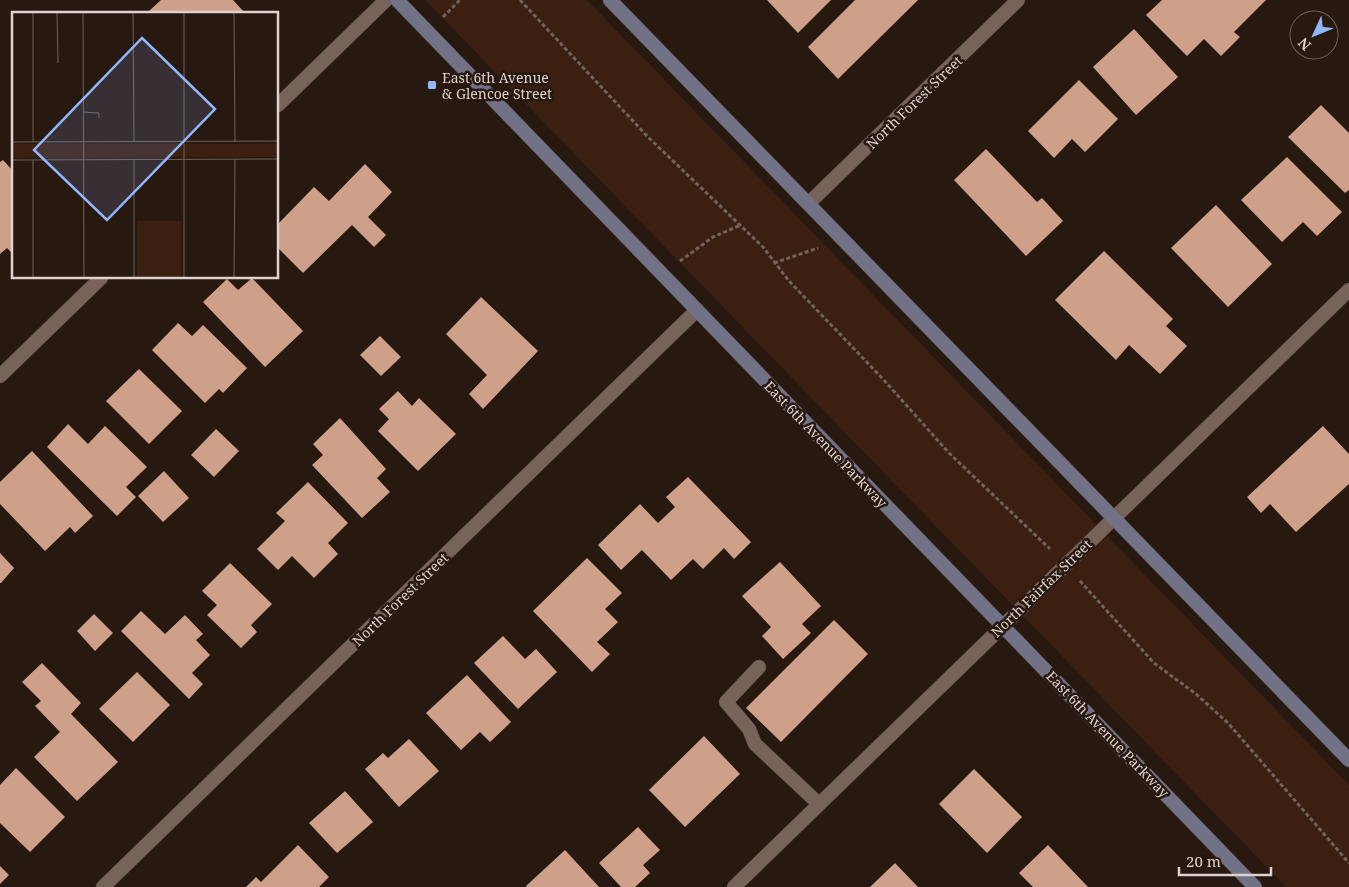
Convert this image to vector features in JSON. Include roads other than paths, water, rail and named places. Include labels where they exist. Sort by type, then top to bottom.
[{"type":"main road","name":"East 6th Avenue Parkway","points":[[397,0],[1255,887]]},
{"type":"main road","points":[[610,0],[1349,760]]},
{"type":"street","points":[[279,104],[386,0]]},
{"type":"street","name":"North Forest Street","points":[[809,203],[1018,0]]},
{"type":"street","points":[[0,376],[100,279]]},
{"type":"street","name":"North Fairfax Street","points":[[734,887],[1349,290]]},
{"type":"street","name":"North Forest Street","points":[[103,887],[697,310]]},
{"type":"street","points":[[759,667],[726,702],[749,729],[755,744],[819,804]]},
{"type":"place","name":"East 6th Avenue & Glencoe Street","points":[[432,85]]}]
